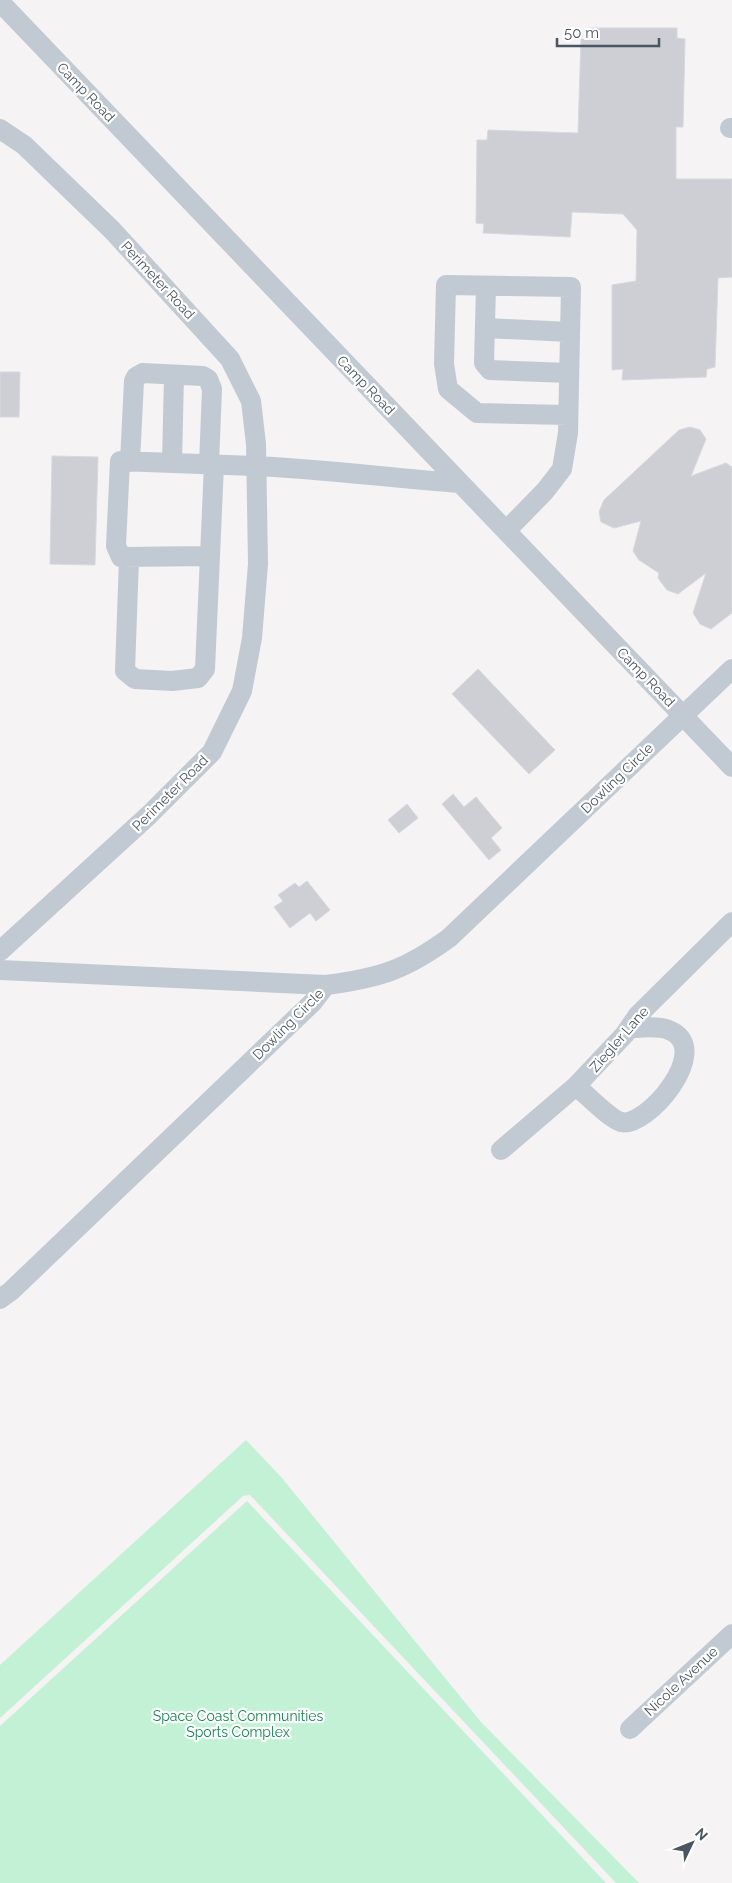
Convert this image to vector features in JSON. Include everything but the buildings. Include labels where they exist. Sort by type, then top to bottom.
[{"type":"street","name":"Camp Road","points":[[0,2],[732,767]]},
{"type":"street","name":"Perimeter Road","points":[[0,129],[24,145],[112,230],[230,359],[251,401],[256,466],[258,564],[252,638],[242,691],[212,752],[149,816],[0,951]]},
{"type":"street","points":[[506,531],[545,491],[562,469],[568,415],[571,287],[446,285],[444,364],[448,389],[477,413],[568,415]]},
{"type":"street","points":[[486,286],[484,363],[490,370],[569,373]]},
{"type":"street","points":[[485,328],[570,332]]},
{"type":"street","points":[[129,558],[125,670],[135,679],[172,681],[198,678],[206,669],[212,464],[211,383],[203,376],[143,373],[136,377],[130,462]]},
{"type":"street","points":[[172,463],[174,375]]},
{"type":"street","points":[[210,556],[121,557],[116,546],[120,461],[256,466],[460,483]]},
{"type":"street","name":"Dowling Circle","points":[[0,1299],[11,1291],[306,1009],[326,985],[357,981],[390,972],[419,960],[449,938],[732,668]]},
{"type":"street","name":"Ziegler Lane","points":[[501,1150],[576,1086],[630,1028],[638,1015],[732,922]]},
{"type":"street","points":[[0,970],[326,985]]},
{"type":"street","points":[[576,1086],[620,1122],[631,1123],[652,1108],[675,1081],[683,1067],[686,1050],[681,1038],[671,1030],[630,1028]]},
{"type":"street","name":"Nicole Avenue","points":[[630,1729],[732,1634]]},
{"type":"green space","points":[[246,1440],[282,1478],[481,1722],[639,1883],[616,1883],[250,1495],[243,1496],[0,1718],[0,1665]]},
{"type":"green space","name":"Space Coast Communities Sports Complex","points":[[247,1501],[606,1883],[0,1883],[0,1726]]}]
